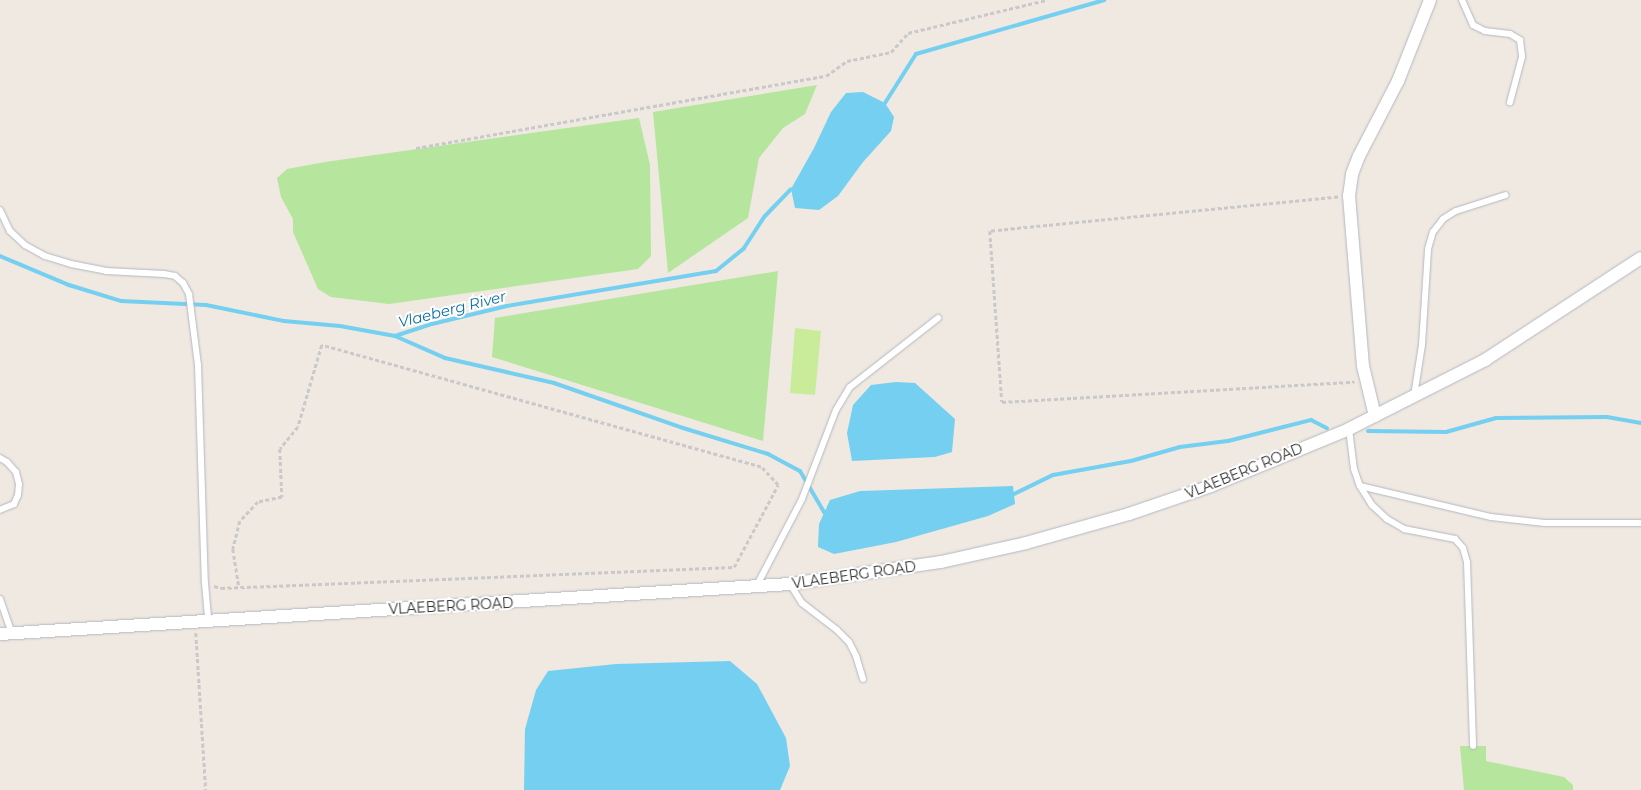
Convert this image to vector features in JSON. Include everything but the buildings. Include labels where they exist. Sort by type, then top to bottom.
[{"type":"street","points":[[1375,416],[1363,366],[1349,196],[1352,174],[1398,81],[1430,0]]},
{"type":"street","name":"VLAEBERG ROAD","points":[[6,634],[790,584],[941,562],[1026,543],[1129,514],[1210,486],[1349,429],[1485,360],[1641,258]]},
{"type":"lane","points":[[1462,0],[1473,25],[1485,30],[1510,34],[1520,40],[1522,57],[1510,102]]},
{"type":"lane","points":[[1414,397],[1422,345],[1428,249],[1433,232],[1443,219],[1456,211],[1506,195]]},
{"type":"lane","points":[[0,210],[10,231],[26,245],[45,256],[71,264],[106,271],[175,276],[184,283],[190,302],[198,365],[205,584],[208,620]]},
{"type":"lane","points":[[756,586],[802,499],[836,410],[850,388],[938,318]]},
{"type":"lane","points":[[1349,429],[1350,453],[1360,486],[1372,505],[1387,519],[1404,529],[1455,540],[1463,548],[1467,562],[1473,746]]},
{"type":"lane","points":[[0,458],[7,462],[16,472],[19,484],[18,495],[14,504],[0,510]]},
{"type":"lane","points":[[1360,486],[1491,517],[1545,523],[1641,523]]},
{"type":"lane","points":[[790,584],[802,603],[837,630],[848,642],[856,656],[863,679]]},
{"type":"lane","points":[[0,599],[6,634]]},
{"type":"path","points":[[416,148],[826,76],[847,61],[891,52],[908,33],[1046,0]]},
{"type":"path","points":[[1349,196],[990,231],[1002,402],[1366,382]]},
{"type":"path","points":[[205,584],[221,588],[734,567],[778,485],[762,467],[322,345],[298,427],[280,449],[282,497],[258,502],[240,522],[233,549],[239,587]]},
{"type":"path","points":[[195,621],[206,790]]},
{"type":"green space","points":[[817,85],[805,114],[783,128],[759,158],[748,218],[668,273],[653,112]]},
{"type":"green space","points":[[639,118],[650,165],[651,256],[638,269],[389,304],[331,297],[318,289],[293,232],[293,219],[281,197],[277,178],[287,169],[325,162]]},
{"type":"green space","points":[[778,271],[763,441],[492,357],[495,318]]},
{"type":"green space","points":[[795,328],[821,331],[815,395],[790,393]]},
{"type":"green space","points":[[1460,746],[1486,746],[1486,761],[1564,777],[1573,785],[1573,790],[1464,790]]},
{"type":"water","points":[[863,92],[885,103],[894,117],[891,131],[863,162],[838,196],[819,210],[795,208],[791,189],[814,148],[831,112],[846,93]]},
{"type":"water","points":[[896,382],[915,383],[955,419],[952,452],[935,457],[852,461],[847,433],[853,405],[871,385]]},
{"type":"water","points":[[1013,486],[1015,504],[988,516],[896,542],[834,554],[818,547],[819,524],[830,500],[860,491]]},
{"type":"water","points":[[730,661],[757,684],[786,738],[790,766],[780,790],[524,790],[525,729],[536,690],[548,671],[616,664]]},
{"type":"waterway","name":"Vlaeberg River","points":[[885,103],[916,54],[1104,0]]},
{"type":"waterway","name":"Vlaeberg River","points":[[0,256],[69,285],[121,301],[206,305],[284,321],[340,326],[395,336],[432,324],[507,306],[716,271],[744,248],[765,216],[791,189]]},
{"type":"waterway","points":[[395,336],[445,358],[554,383],[683,428],[768,454],[800,471],[824,512]]},
{"type":"waterway","points":[[1368,431],[1446,432],[1496,418],[1607,417],[1641,423]]},
{"type":"waterway","points":[[1014,494],[1053,475],[1131,461],[1180,447],[1228,441],[1311,420],[1327,428]]}]
